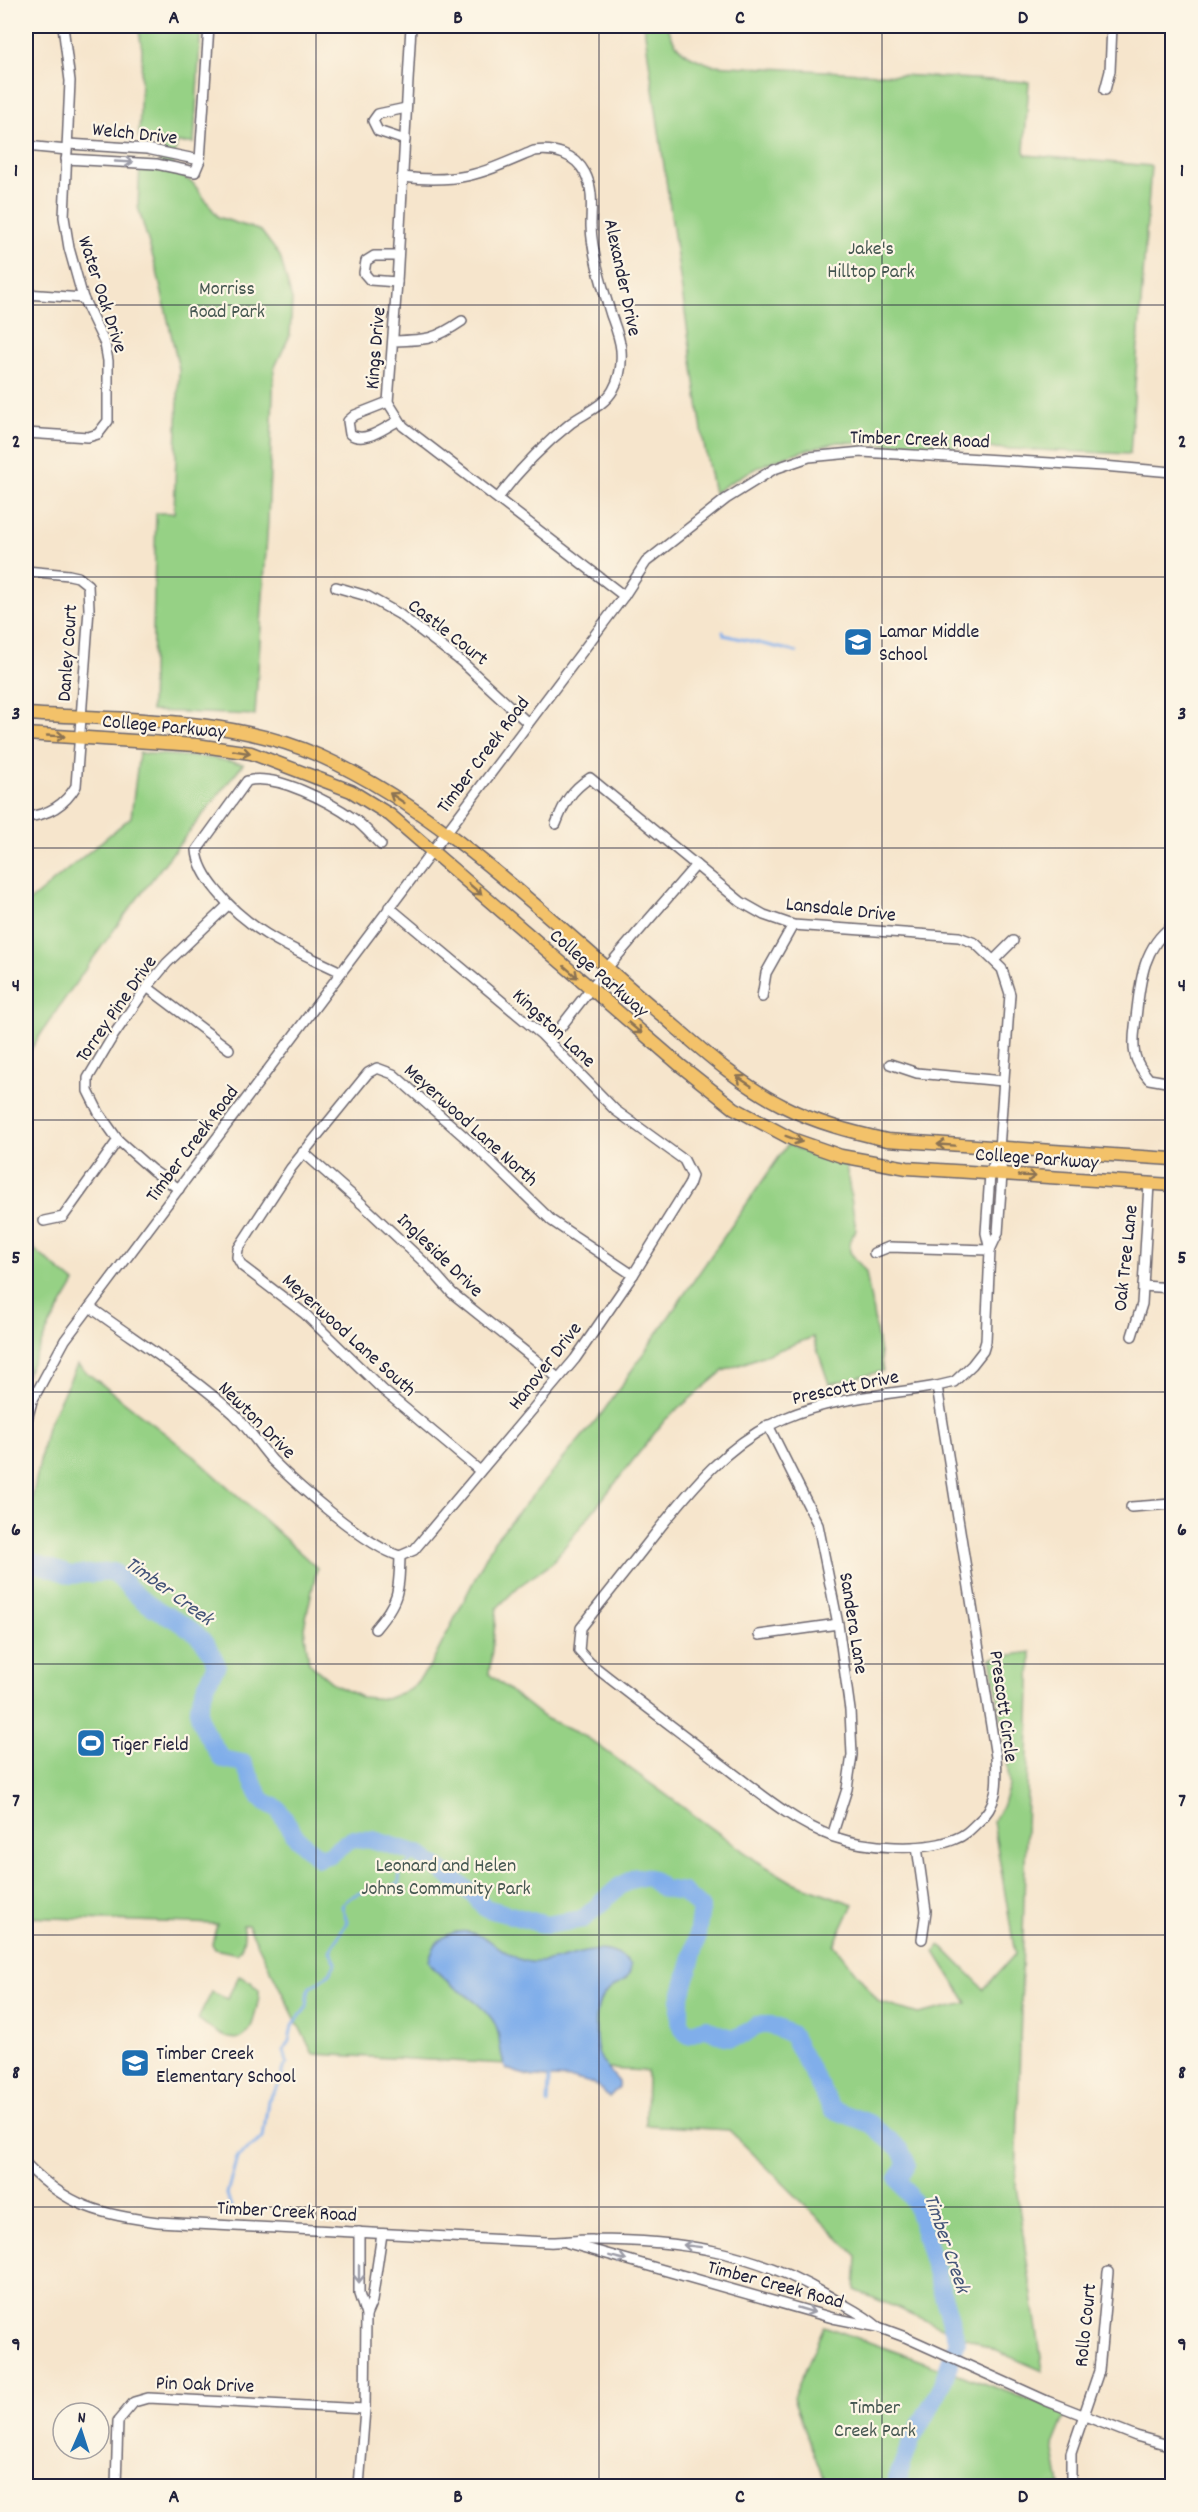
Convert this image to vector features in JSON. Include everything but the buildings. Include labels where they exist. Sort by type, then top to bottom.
[{"type":"main road","name":"College Parkway","points":[[26,714],[201,726],[260,736],[318,755],[378,785],[445,831],[725,1068],[783,1106],[833,1125],[887,1140],[1173,1160]]},
{"type":"main road","name":"College Parkway","points":[[26,734],[196,744],[251,753],[351,791],[390,815],[591,990],[734,1108],[792,1139],[841,1156],[881,1165],[1173,1185]]},
{"type":"street","name":"Water Oak Drive","points":[[26,434],[88,437],[105,429],[109,412],[107,353],[83,298],[64,217],[70,73],[63,26]]},
{"type":"street","points":[[200,160],[209,26]]},
{"type":"street","name":"Kings Drive","points":[[411,26],[388,402],[398,421],[624,596]]},
{"type":"street","points":[[1105,90],[1110,71],[1112,26]]},
{"type":"street","points":[[405,140],[378,131],[373,121],[378,114],[406,108]]},
{"type":"street","points":[[26,146],[67,151]]},
{"type":"street","name":"Welch Drive","points":[[147,148],[200,160],[195,172],[67,151],[147,148]]},
{"type":"street","name":"Alexander Drive","points":[[402,177],[440,180],[469,177],[544,149],[566,154],[577,163],[585,173],[592,193],[594,243],[606,298],[620,345],[620,371],[613,390],[605,400],[553,439],[514,476],[498,498]]},
{"type":"street","points":[[397,282],[370,280],[364,273],[364,268],[366,261],[374,256],[398,256]]},
{"type":"street","points":[[26,294],[83,298]]},
{"type":"street","points":[[393,341],[440,336],[462,321]]},
{"type":"street","points":[[388,402],[355,415],[348,421],[350,434],[356,438],[365,437],[398,421]]},
{"type":"street","name":"Timber Creek Road","points":[[26,1424],[32,1401],[65,1340],[445,831],[624,596],[646,562],[726,499],[774,469],[809,457],[862,452],[1173,472]]},
{"type":"street","name":"Danley Court","points":[[26,572],[69,575],[78,577],[88,585],[89,609],[80,717]]},
{"type":"street","name":"Castle Court","points":[[336,587],[373,599],[399,614],[475,672],[528,723]]},
{"type":"street","points":[[26,818],[54,810],[68,800],[78,781],[80,717]]},
{"type":"street","points":[[341,972],[279,943],[252,926],[228,905],[211,884],[198,860],[197,850],[247,781],[259,778],[290,786],[324,801],[356,820],[381,845]]},
{"type":"street","name":"Lansdale Drive","points":[[556,824],[564,803],[576,787],[590,778],[741,902],[764,915],[794,925],[959,937],[975,944],[994,960],[1005,976],[1010,994],[999,1149]]},
{"type":"street","points":[[549,1042],[606,969],[696,866]]},
{"type":"street","points":[[1173,871],[1173,882]]},
{"type":"street","name":"Torrey Pine Drive","points":[[179,1189],[152,1170],[118,1140],[99,1113],[88,1091],[88,1078],[113,1036],[147,987],[167,963],[228,905]]},
{"type":"street","name":"Kingston Lane","points":[[389,907],[549,1042],[615,1110],[684,1160],[692,1176]]},
{"type":"street","points":[[762,997],[766,973],[794,925]]},
{"type":"street","points":[[1173,926],[1154,944],[1145,963],[1134,1034],[1135,1055],[1149,1079],[1173,1083]]},
{"type":"street","points":[[994,960],[1013,941]]},
{"type":"street","points":[[147,987],[229,1049]]},
{"type":"street","points":[[890,1064],[917,1073],[1003,1081]]},
{"type":"street","name":"Meyerwood Lane North","points":[[303,1152],[368,1072],[376,1068],[393,1074],[475,1146],[552,1221],[633,1275]]},
{"type":"street","points":[[44,1221],[63,1217],[118,1140]]},
{"type":"street","name":"Prescott Drive","points":[[586,1659],[579,1651],[581,1628],[695,1482],[728,1453],[768,1425],[788,1416],[836,1402],[954,1382],[972,1365],[983,1351],[988,1326],[990,1250],[986,1233],[999,1149]]},
{"type":"street","name":"Ingleside Drive","points":[[303,1152],[379,1220],[452,1293],[558,1378]]},
{"type":"street","name":"Meyerwood Lane South","points":[[303,1152],[238,1249],[237,1257],[242,1266],[305,1314],[383,1390],[480,1471]]},
{"type":"street","name":"Hanover Drive","points":[[400,1556],[414,1550],[575,1359],[633,1275],[689,1185],[692,1176]]},
{"type":"street","name":"Oak Tree Lane","points":[[1132,1336],[1142,1304],[1149,1184]]},
{"type":"street","points":[[874,1252],[890,1247],[990,1250]]},
{"type":"street","points":[[1143,1286],[1173,1288]]},
{"type":"street","name":"Newton Drive","points":[[90,1307],[235,1415],[271,1459],[303,1488],[378,1547],[400,1556]]},
{"type":"street","name":"Prescott Circle","points":[[586,1659],[780,1809],[832,1836],[874,1845],[917,1847],[959,1838],[985,1818],[994,1802],[997,1769],[937,1386]]},
{"type":"street","name":"Sandera Lane","points":[[768,1425],[818,1525],[838,1624],[850,1710],[852,1755],[847,1789],[832,1836]]},
{"type":"street","points":[[1131,1507],[1173,1504]]},
{"type":"street","points":[[375,1629],[396,1602],[400,1556]]},
{"type":"street","points":[[759,1635],[838,1624]]},
{"type":"street","points":[[917,1847],[926,1911],[922,1939]]},
{"type":"street","name":"Timber Creek Road","points":[[26,2164],[70,2200],[111,2216],[158,2222],[382,2234],[668,2243],[722,2252],[796,2278],[864,2315],[878,2327]]},
{"type":"street","points":[[359,2232],[359,2294],[366,2315],[365,2409],[359,2487]]},
{"type":"street","points":[[366,2315],[372,2301],[382,2234]]},
{"type":"street","name":"Timber Creek Road","points":[[562,2241],[591,2252],[664,2270],[833,2318],[878,2327],[1083,2415],[1136,2436],[1173,2446]]},
{"type":"street","name":"Rollo Court","points":[[1071,2487],[1071,2453],[1099,2371],[1108,2272]]},
{"type":"street","name":"Pin Oak Drive","points":[[116,2487],[118,2421],[134,2402],[148,2398],[365,2409]]},
{"type":"green space","name":"Morriss Road Park","points":[[138,26],[201,26],[194,143],[177,143],[172,170],[193,183],[218,217],[261,231],[280,256],[292,300],[290,335],[274,369],[268,521],[255,715],[151,711],[156,513],[174,513],[179,369],[157,271],[138,207],[140,163],[160,165],[165,141],[139,138],[142,49]]},
{"type":"green space","name":"Jake's Hilltop Park","points":[[644,26],[668,26],[678,47],[696,59],[712,65],[1029,82],[1024,151],[1026,155],[1151,166],[1130,454],[839,442],[805,450],[758,467],[714,493],[704,445]]},
{"type":"green space","points":[[139,753],[212,758],[243,764],[103,945],[26,1057],[26,904],[131,817]]},
{"type":"green space","name":"Leonard and Helen Johns Community Park","points":[[788,1144],[819,1159],[846,1165],[856,1230],[850,1240],[850,1252],[866,1272],[883,1371],[829,1384],[813,1337],[723,1371],[665,1420],[551,1564],[519,1586],[497,1608],[489,1674],[543,1717],[588,1738],[757,1861],[792,1882],[853,1904],[834,1945],[879,2002],[918,2014],[967,2003],[935,1952],[940,1945],[984,1989],[1015,1954],[993,1821],[1002,1807],[1009,1786],[1006,1742],[991,1658],[1031,1652],[1016,2186],[1043,2371],[855,2290],[857,2256],[729,2130],[646,2125],[647,2071],[313,2054],[248,1925],[243,1925],[243,1940],[237,1954],[215,1949],[212,1944],[217,1924],[26,1917],[26,1546],[28,1518],[47,1427],[77,1365],[194,1456],[317,1568],[304,1627],[309,1663],[335,1685],[361,1697],[386,1699],[411,1689],[431,1665],[494,1541],[603,1412]]},
{"type":"green space","points":[[26,1234],[35,1250],[75,1283],[50,1325],[26,1376]]},
{"type":"green space","points":[[239,1976],[251,1982],[259,1990],[250,2030],[237,2039],[221,2035],[198,2019],[212,1992],[227,1999]]},
{"type":"green space","name":"Timber Creek Park","points":[[824,2326],[1066,2413],[1053,2445],[1060,2486],[826,2486],[793,2398]]},
{"type":"water","points":[[455,1932],[477,1934],[514,1957],[531,1962],[544,1962],[596,1950],[608,1951],[620,1956],[631,1965],[628,1976],[604,1995],[596,2017],[596,2036],[601,2059],[619,2082],[619,2087],[609,2097],[601,2089],[582,2081],[529,2076],[506,2069],[497,2030],[492,2019],[477,2003],[435,1970],[429,1961],[432,1950],[438,1942]]},
{"type":"waterway","points":[[723,632],[724,635],[797,652]]},
{"type":"waterway","name":"Timber Creek","points":[[26,1560],[71,1575],[114,1572],[141,1599],[185,1625],[202,1640],[217,1665],[200,1704],[199,1713],[205,1732],[222,1759],[243,1763],[262,1800],[278,1809],[297,1838],[319,1858],[331,1854],[351,1839],[374,1840],[419,1854],[474,1895],[485,1908],[546,1925],[583,1919],[620,1886],[636,1877],[649,1878],[664,1889],[683,1892],[701,1908],[696,1942],[680,2000],[680,2024],[687,2035],[706,2028],[726,2037],[737,2037],[756,2025],[771,2025],[791,2034],[832,2109],[871,2124],[900,2149],[907,2164],[898,2179],[916,2205],[957,2342],[941,2387],[911,2441],[897,2479],[897,2486]]},
{"type":"waterway","points":[[231,2207],[227,2194],[237,2157],[263,2138],[268,2100],[282,2081],[282,2071],[287,2063],[284,2050],[289,2041],[292,2026],[307,2007],[309,1988],[327,1976],[336,1963],[330,1951],[347,1922],[342,1906],[347,1900],[361,1893],[399,1884],[400,1870],[419,1854]]},
{"type":"waterway","points":[[548,2104],[549,2077]]},
{"type":"place","name":"Lamar Middle School","points":[[858,642]]},
{"type":"place","name":"Tiger Field","points":[[91,1743]]},
{"type":"place","name":"Timber Creek Elementary School","points":[[135,2063]]}]
